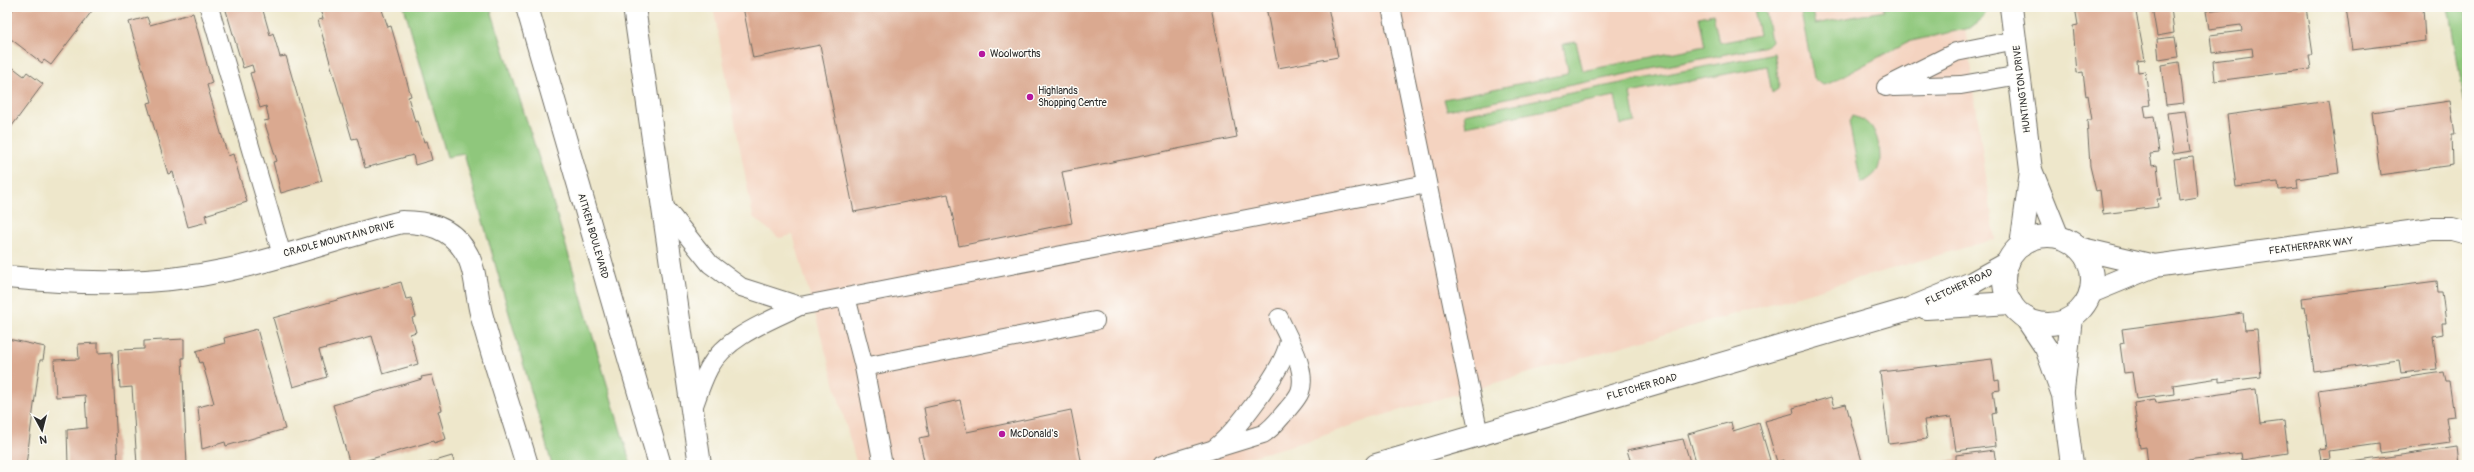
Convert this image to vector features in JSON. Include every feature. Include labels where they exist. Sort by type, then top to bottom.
[{"type":"street","points":[[634,7],[700,465]]},
{"type":"street","name":"HUNTINGTON DRIVE","points":[[2011,7],[2031,170],[2021,246]]},
{"type":"street","name":"AITKEN BOULEVARD","points":[[528,13],[660,465]]},
{"type":"street","name":"HUNTINGTON DRIVE","points":[[2031,170],[2058,237]]},
{"type":"street","name":"CRADLE MOUNTAIN DRIVE","points":[[7,277],[64,282],[136,283],[227,270],[402,222],[420,222],[437,226],[453,236],[466,251],[482,313],[527,465]]},
{"type":"street","name":"FEATHERPARK WAY","points":[[2091,292],[2154,266],[2432,229],[2452,229],[2467,233]]},
{"type":"street","points":[[2026,318],[2049,323],[2070,318],[2080,310],[2091,292],[2091,268],[2078,248],[2069,241],[2058,237],[2045,236],[2021,246],[2013,253],[2008,263],[2005,276],[2006,290],[2011,303],[2026,318],[2046,348],[2063,395]]},
{"type":"street","name":"FEATHERPARK WAY","points":[[2078,248],[2154,266]]},
{"type":"street","name":"FLETCHER ROAD","points":[[1376,465],[1909,309],[1972,283],[2008,263]]},
{"type":"street","name":"FLETCHER ROAD","points":[[1909,309],[2011,303]]},
{"type":"street","points":[[2070,318],[2063,395],[2072,465]]},
{"type":"lane","points":[[209,7],[282,255]]},
{"type":"lane","points":[[1391,7],[1426,184],[1479,435]]},
{"type":"lane","points":[[2016,40],[1956,52],[1886,87],[1961,84],[2020,75]]},
{"type":"lane","points":[[692,411],[709,368],[725,349],[750,331],[800,306],[1426,184]]},
{"type":"lane","points":[[662,204],[710,264],[741,287],[800,306]]},
{"type":"lane","points":[[846,297],[864,367],[883,465]]},
{"type":"lane","points":[[1162,465],[1210,452],[1263,434],[1273,428],[1300,392],[1301,375],[1289,340],[1279,318]]},
{"type":"lane","points":[[864,367],[1095,321]]},
{"type":"lane","points":[[1210,452],[1236,429],[1284,358],[1289,340]]},
{"type":"shaded area","points":[[713,7],[1962,7],[1995,239],[1370,419],[1314,439],[1221,465],[857,465],[793,235],[779,238],[753,217]]},
{"type":"green space","points":[[404,7],[490,7],[552,199],[631,465],[552,465],[464,154],[447,157]]},
{"type":"green space","points":[[1760,7],[1766,13],[1771,41],[1766,46],[1447,110],[1444,99],[1567,74],[1568,70],[1563,44],[1576,42],[1583,71],[1705,46],[1699,17],[1713,14],[1719,43],[1759,35],[1754,8]]},
{"type":"green space","points":[[1800,7],[1811,7],[1815,24],[1884,11],[1883,7],[1988,7],[1983,18],[1970,28],[1907,42],[1830,83],[1823,85],[1814,78]]},
{"type":"green space","points":[[2448,7],[2467,7],[2467,116]]},
{"type":"green space","points":[[1774,53],[1779,83],[1778,89],[1772,93],[1767,66],[1630,93],[1635,122],[1621,125],[1615,96],[1466,126],[1464,114]]},
{"type":"green space","points":[[1852,116],[1869,124],[1875,133],[1880,152],[1878,169],[1875,174],[1871,178],[1861,183],[1849,122]]},
{"type":"building","points":[[15,7],[95,7],[51,65],[44,60],[42,63],[7,36],[7,17]]},
{"type":"building","points":[[225,7],[262,7],[270,35],[273,33],[280,57],[286,56],[322,181],[281,193],[273,162],[277,161],[264,121],[269,120],[266,106],[260,108],[250,73],[254,72],[252,65],[243,68]]},
{"type":"building","points":[[319,7],[381,7],[388,27],[391,26],[411,96],[408,97],[415,122],[418,121],[424,142],[427,141],[432,160],[415,165],[413,155],[365,168],[357,138],[352,139],[345,115],[318,20],[323,19]]},
{"type":"building","name":"Highlands Shopping Centre","points":[[743,7],[1211,7],[1237,137],[1062,172],[1072,223],[959,246],[948,194],[854,212],[820,45],[753,58]]},
{"type":"building","points":[[1266,7],[1328,7],[1338,57],[1278,68]]},
{"type":"building","points":[[2075,7],[2135,7],[2145,60],[2137,61],[2138,72],[2145,71],[2150,105],[2144,106],[2146,117],[2154,116],[2159,153],[2150,154],[2152,166],[2157,165],[2161,199],[2157,199],[2158,207],[2103,214],[2100,190],[2096,191],[2090,166],[2087,120],[2092,120],[2088,95],[2086,96],[2083,72],[2077,73],[2073,26],[2078,25]]},
{"type":"building","points":[[2152,7],[2171,7],[2174,33],[2157,36]]},
{"type":"building","points":[[2235,7],[2306,7],[2313,55],[2309,55],[2311,69],[2215,81],[2213,61],[2253,56],[2252,48],[2212,53],[2210,35],[2242,31],[2241,25],[2209,29],[2206,11]]},
{"type":"building","points":[[2346,7],[2423,7],[2425,41],[2352,50]]},
{"type":"building","points":[[193,13],[212,83],[207,85],[228,156],[233,154],[247,202],[205,215],[207,222],[188,227],[173,172],[168,174],[147,103],[152,102],[129,22],[147,17],[150,25]]},
{"type":"building","points":[[2175,37],[2178,57],[2159,60],[2157,39]]},
{"type":"building","points":[[2179,62],[2184,103],[2166,105],[2161,65]]},
{"type":"building","points":[[7,63],[24,76],[27,72],[43,84],[9,130],[7,128]]},
{"type":"building","points":[[2329,101],[2339,173],[2297,179],[2298,188],[2279,190],[2278,182],[2236,187],[2227,115]]},
{"type":"building","points":[[2450,101],[2455,134],[2452,134],[2453,165],[2380,175],[2372,112]]},
{"type":"building","points":[[2185,111],[2191,151],[2173,154],[2167,113]]},
{"type":"building","points":[[2193,157],[2197,197],[2179,200],[2174,159]]},
{"type":"building","points":[[2437,281],[2438,292],[2442,292],[2446,323],[2442,323],[2443,334],[2433,336],[2437,369],[2401,373],[2399,360],[2314,371],[2305,306],[2303,307],[2302,298]]},
{"type":"building","points":[[401,282],[406,299],[411,298],[416,317],[412,318],[416,332],[410,334],[418,364],[383,374],[372,336],[319,350],[327,377],[293,387],[273,318]]},
{"type":"building","points":[[2243,313],[2245,330],[2257,329],[2261,377],[2219,382],[2219,378],[2173,385],[2174,394],[2136,399],[2132,372],[2124,373],[2120,344],[2124,343],[2122,329]]},
{"type":"building","points":[[257,329],[285,429],[226,446],[225,442],[202,449],[198,407],[214,403],[202,362],[200,363],[196,351],[225,343],[224,338]]},
{"type":"building","points":[[8,339],[45,347],[43,360],[40,360],[26,465],[7,463]]},
{"type":"building","points":[[184,339],[184,358],[182,358],[187,465],[137,465],[132,387],[120,388],[118,350],[144,349],[144,341]]},
{"type":"building","points":[[98,343],[98,353],[112,352],[118,465],[68,465],[67,430],[87,428],[85,395],[56,397],[54,360],[79,359],[78,344]]},
{"type":"building","points":[[1992,359],[1995,381],[1999,380],[2000,390],[1993,391],[1996,413],[1992,414],[1996,446],[1956,451],[1951,417],[1924,420],[1927,439],[1889,444],[1880,372]]},
{"type":"building","points":[[2444,372],[2446,381],[2449,381],[2454,416],[2446,417],[2450,443],[2380,453],[2379,444],[2329,451],[2330,459],[2321,460],[2319,450],[2326,449],[2318,390]]},
{"type":"building","points":[[432,375],[442,410],[438,411],[446,439],[434,443],[433,441],[350,465],[333,405],[422,379],[421,377]]},
{"type":"building","points":[[2256,389],[2260,424],[2284,421],[2288,453],[2242,460],[2241,453],[2187,460],[2188,465],[2148,465],[2146,447],[2140,448],[2134,403],[2155,400],[2156,403]]},
{"type":"building","points":[[1831,397],[1834,407],[1846,404],[1863,465],[1785,465],[1783,460],[1777,462],[1765,421],[1794,413],[1793,408]]},
{"type":"building","name":"McDonald's","points":[[960,400],[967,432],[1071,410],[1082,465],[925,465],[919,438],[929,436],[924,408]]},
{"type":"building","points":[[1731,422],[1733,431],[1759,423],[1770,460],[1765,462],[1766,465],[1697,465],[1688,434]]},
{"type":"building","points":[[1683,439],[1691,465],[1620,465],[1631,463],[1627,450]]},
{"type":"building","points":[[2457,447],[2459,465],[2338,465],[2338,464]]},
{"type":"building","points":[[1994,450],[1996,465],[1926,465],[1956,460],[1956,455]]},
{"type":"building","points":[[452,456],[455,464],[459,465],[422,465]]},
{"type":"place","name":"Woolworths","points":[[982,54]]},
{"type":"place","name":"Highlands Shopping Centre","points":[[1030,97]]},
{"type":"place","name":"McDonald's","points":[[1002,434]]}]
